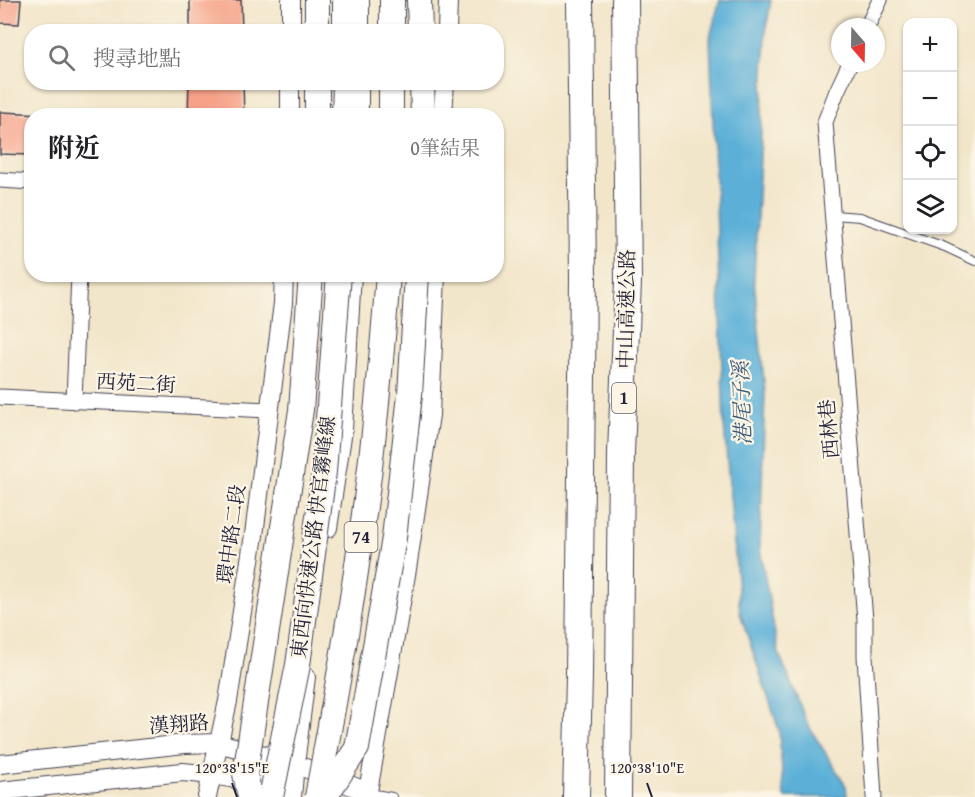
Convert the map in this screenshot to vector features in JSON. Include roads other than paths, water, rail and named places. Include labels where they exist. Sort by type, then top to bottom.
[{"type":"highway","points":[[317,0],[317,24]]},
{"type":"highway","points":[[344,0],[344,24]]},
{"type":"highway","points":[[392,0],[392,24]]},
{"type":"highway","points":[[419,0],[420,24]]},
{"type":"highway","points":[[576,797],[583,277],[580,0]]},
{"type":"highway","name":"中山高速公路","points":[[618,797],[621,453],[628,281],[625,0]]},
{"type":"highway","points":[[317,90],[317,108]]},
{"type":"highway","points":[[344,90],[344,108]]},
{"type":"highway","points":[[391,108],[392,90]]},
{"type":"highway","points":[[422,90],[423,108]]},
{"type":"highway","points":[[250,797],[246,774],[301,410],[309,282]]},
{"type":"highway","name":"東西向快速公路 快官霧峰線","points":[[282,793],[324,472],[339,282]]},
{"type":"highway","name":"74","points":[[316,797],[341,662],[364,516],[383,349],[387,282]]},
{"type":"highway","points":[[326,797],[357,748],[394,538],[410,395],[417,282]]},
{"type":"street","points":[[291,0],[291,24]]},
{"type":"street","points":[[360,0],[360,24]]},
{"type":"street","points":[[447,24],[448,0]]},
{"type":"street","points":[[871,18],[880,0]]},
{"type":"street","name":"西林巷","points":[[846,72],[825,122],[865,620],[865,656],[874,797]]},
{"type":"street","points":[[290,90],[290,108]]},
{"type":"street","points":[[359,90],[359,108]]},
{"type":"street","points":[[443,108],[445,90]]},
{"type":"street","points":[[0,180],[24,182]]},
{"type":"street","points":[[74,401],[80,282]]},
{"type":"street","name":"環中路二段","points":[[207,797],[228,701],[252,547],[284,282]]},
{"type":"street","points":[[289,762],[293,710],[338,375],[340,282]]},
{"type":"street","points":[[282,793],[343,430],[352,282]]},
{"type":"street","points":[[346,797],[367,795],[407,569],[430,415],[436,282]]},
{"type":"street","name":"西苑二街","points":[[0,397],[270,410]]},
{"type":"street","name":"漢翔路","points":[[0,764],[185,744],[218,743],[289,762],[367,795]]},
{"type":"street","points":[[0,791],[22,793],[183,772],[212,775],[282,793],[333,797]]},
{"type":"lane","points":[[833,215],[860,217],[945,247],[975,261]]},
{"type":"lane","points":[[367,795],[392,797]]},
{"type":"water","name":"港尾子溪","points":[[720,0],[771,0],[766,32],[754,279],[765,392],[760,549],[778,651],[808,725],[846,786],[847,797],[784,797],[779,730],[740,613],[724,425],[710,37]]}]
